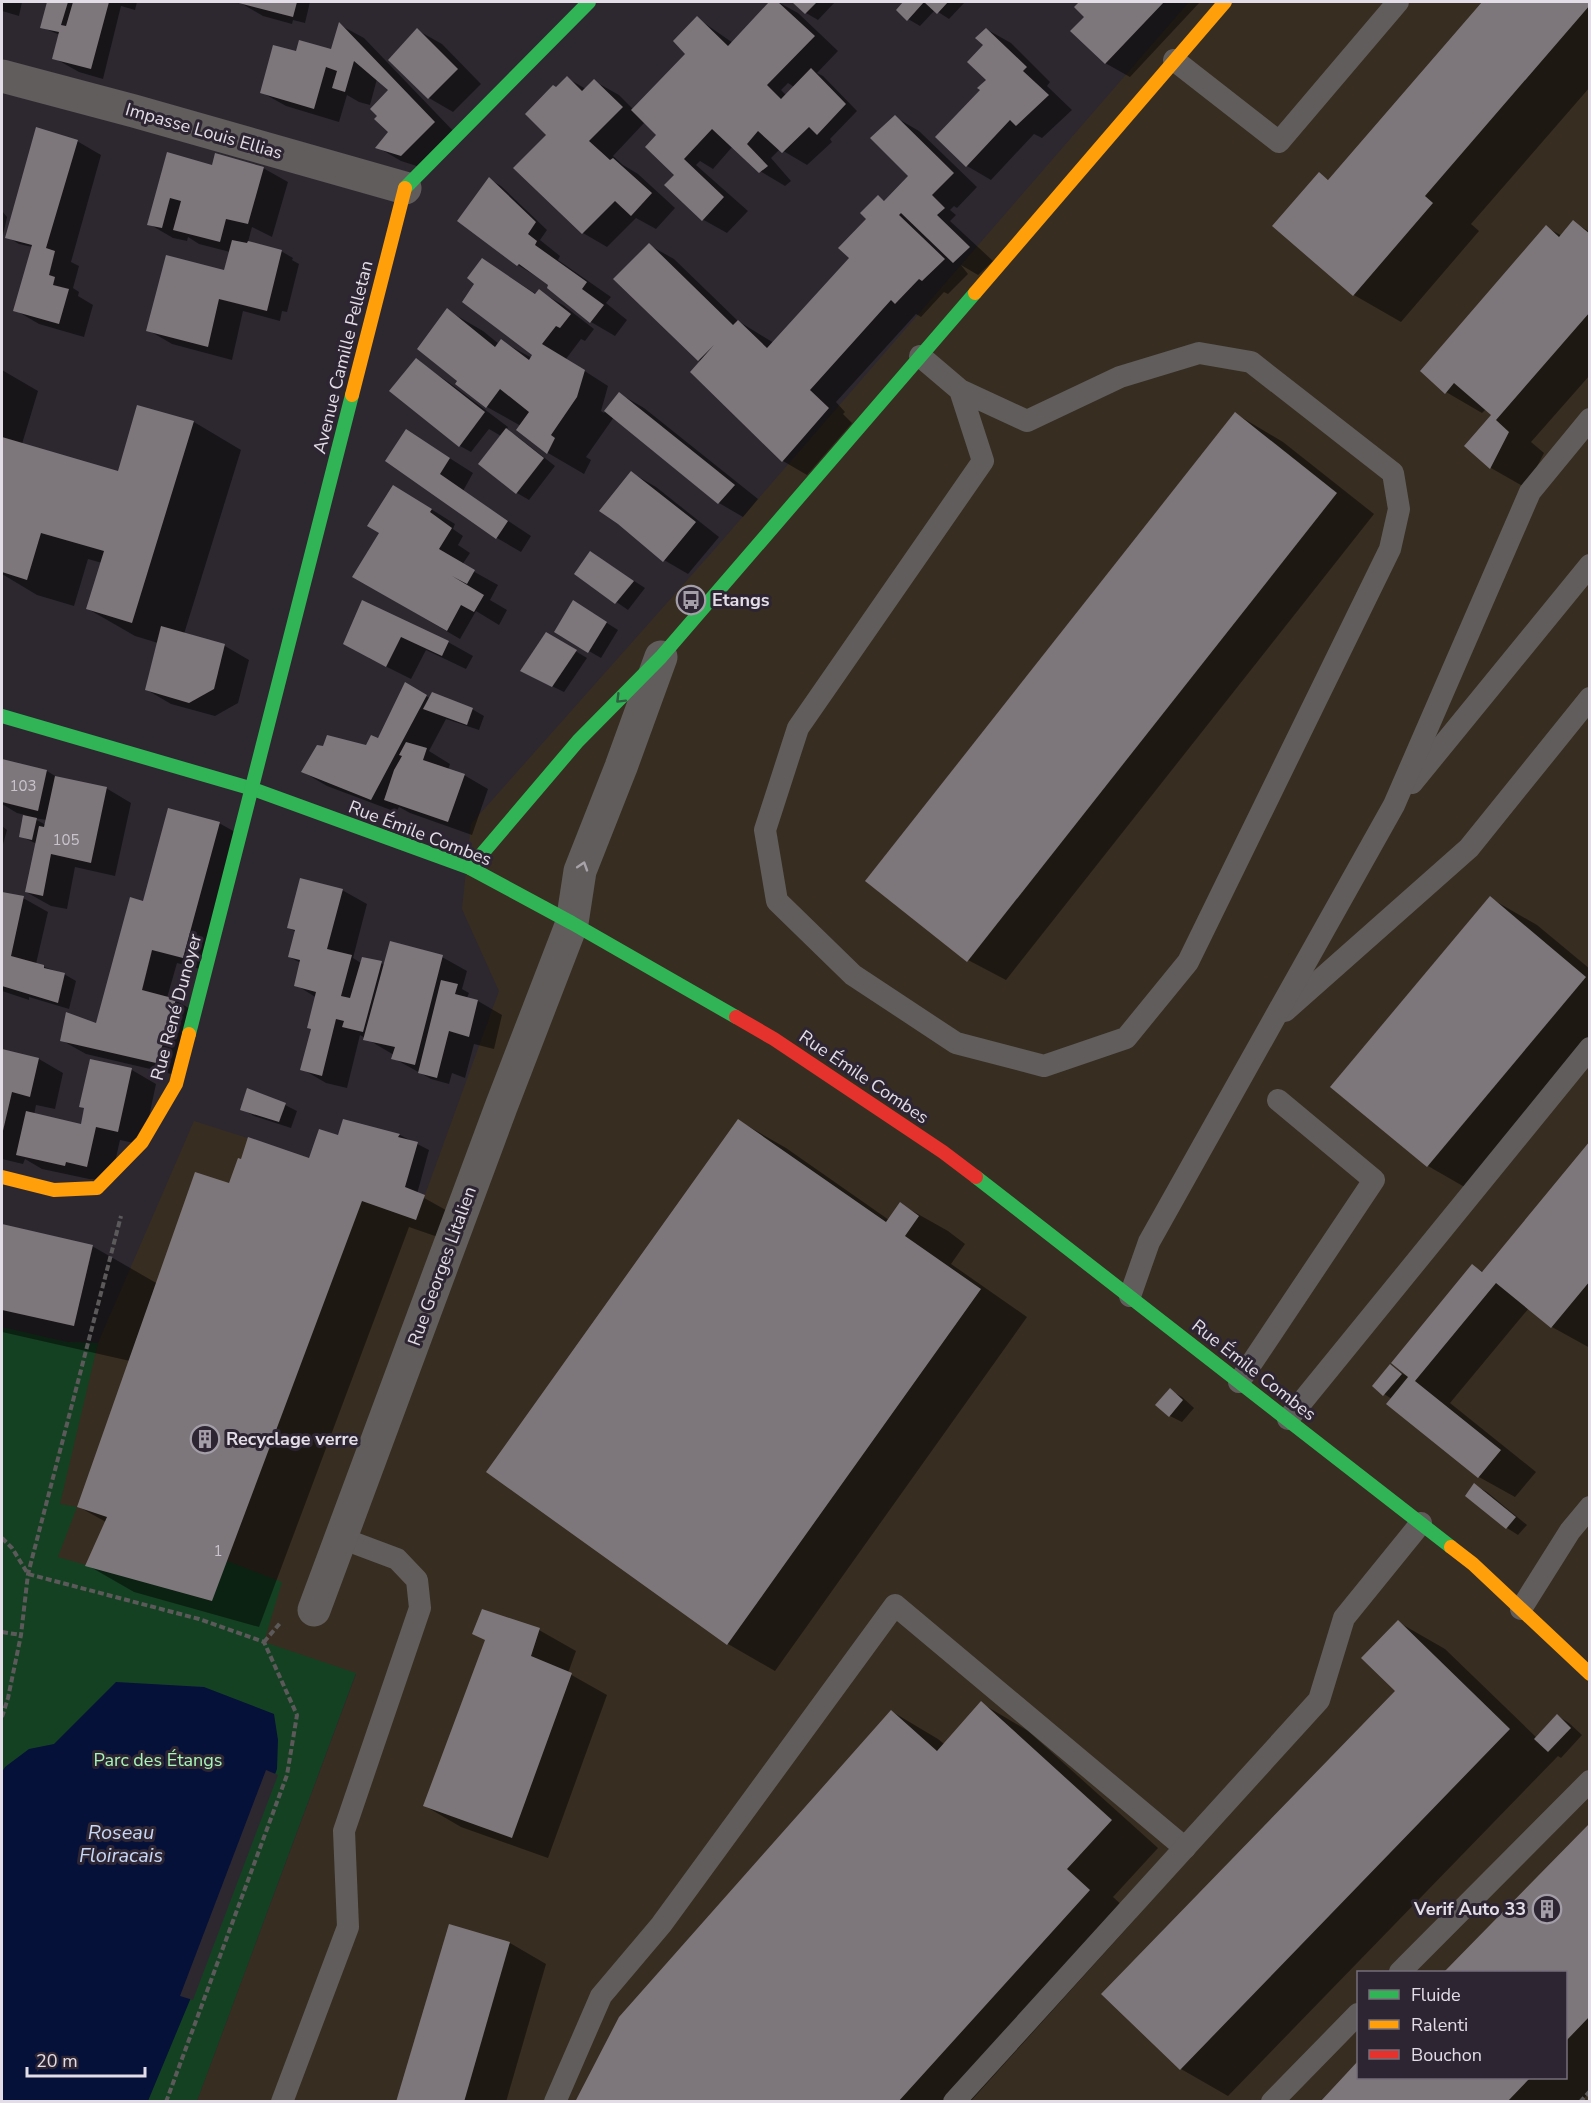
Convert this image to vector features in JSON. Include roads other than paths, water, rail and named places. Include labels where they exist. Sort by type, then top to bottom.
[{"type":"street","points":[[405,188],[589,2]]},
{"type":"street","points":[[470,868],[578,741],[661,657],[1225,2]]},
{"type":"street","name":"Impasse Louis Ellias","points":[[2,76],[405,188]]},
{"type":"street","name":"Avenue Camille Pelletan","points":[[253,789],[405,188]]},
{"type":"street","name":"Rue Georges Litalien","points":[[314,1610],[572,923],[580,871],[661,657]]},
{"type":"street","name":"Rue Émile Combes","points":[[2,716],[253,789],[470,868],[572,923],[774,1039],[943,1152],[1130,1296],[1473,1564],[1590,1674]]},
{"type":"street","name":"Rue René Dunoyer","points":[[2,1177],[54,1190],[98,1188],[142,1142],[176,1084],[253,789]]},
{"type":"lane","points":[[1174,60],[1279,142],[1398,2]]},
{"type":"lane","points":[[920,356],[960,390],[1027,422],[1120,377],[1199,353],[1251,362],[1393,473],[1399,509],[1390,549],[1188,962],[1126,1038],[1044,1066],[956,1043],[853,975],[777,901],[765,830],[798,728],[983,461],[960,390]]},
{"type":"lane","points":[[1130,1296],[1149,1242],[1394,805],[1530,492],[1590,419]]},
{"type":"lane","points":[[1394,805],[1590,565]]},
{"type":"lane","points":[[1272,1022],[1469,848],[1590,698]]},
{"type":"lane","points":[[1288,1419],[1590,1048]]},
{"type":"lane","points":[[1239,1382],[1374,1180],[1278,1100]]},
{"type":"lane","points":[[1521,1609],[1570,1531],[1590,1507]]},
{"type":"lane","points":[[954,2102],[1319,1700],[1344,1618],[1421,1523]]},
{"type":"lane","points":[[282,2102],[348,1927],[344,1831],[420,1608],[417,1580],[397,1559],[342,1538]]},
{"type":"lane","points":[[555,2102],[601,1996],[660,1925],[895,1605],[1185,1848]]},
{"type":"lane","points":[[1401,1971],[1590,1781]]},
{"type":"lane","points":[[1272,2102],[1357,2016]]},
{"type":"water","name":"Roseau Floiracais","points":[[116,1682],[204,1687],[274,1714],[278,1740],[277,1769],[190,2000],[148,2101],[2,2102],[2,1772],[5,1767],[29,1749],[54,1744]]},
{"type":"place","name":"Etangs","points":[[691,600]]},
{"type":"place","name":"Recyclage verre","points":[[205,1439]]},
{"type":"place","name":"Verif Auto 33","points":[[1547,1909]]},
{"type":"park label","name":"Parc des Étangs","points":[[158,1760]]}]
